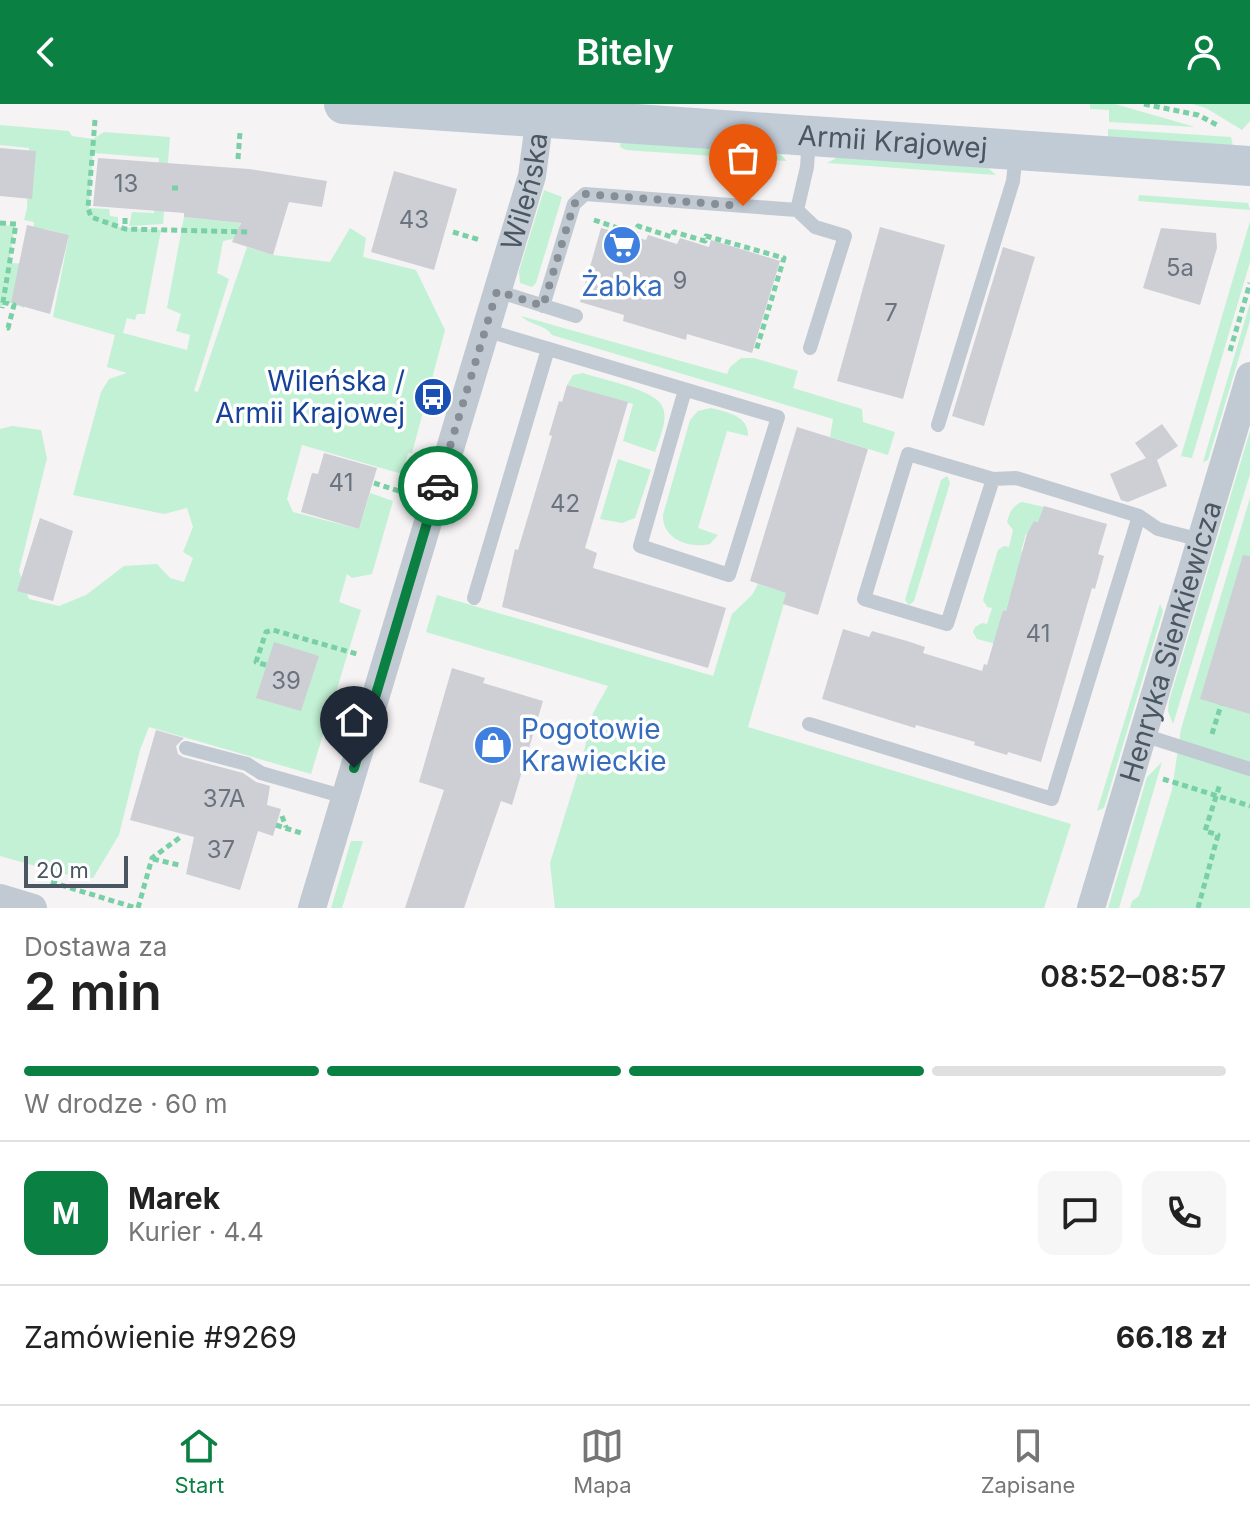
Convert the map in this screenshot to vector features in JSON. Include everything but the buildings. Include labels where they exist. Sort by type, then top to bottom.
[{"type":"street","name":"Armii Krajowej","points":[[344,104],[538,110],[810,135],[1250,166]]},
{"type":"street","name":"Wileńska","points":[[312,908],[532,176],[538,110]]},
{"type":"street","name":"Henryka Sienkiewicza","points":[[1091,908],[1250,376]]},
{"type":"street","points":[[0,898],[33,908]]},
{"type":"lane","points":[[797,210],[807,167],[810,135]]},
{"type":"lane","points":[[938,425],[1013,181],[1016,150]]},
{"type":"lane","points":[[543,306],[574,204],[585,194],[797,210],[815,227],[845,236],[810,348]]},
{"type":"lane","points":[[497,291],[576,316]]},
{"type":"lane","points":[[485,330],[778,417],[729,575],[640,546],[685,390]]},
{"type":"lane","points":[[474,598],[548,349]]},
{"type":"lane","points":[[993,479],[947,624],[864,599],[908,454],[993,479],[1016,478],[1139,516],[1158,529],[1201,540]]},
{"type":"lane","points":[[809,724],[1052,799],[1139,516]]},
{"type":"lane","points":[[1143,735],[1250,769]]},
{"type":"lane","points":[[186,748],[234,760],[261,773],[345,797]]},
{"type":"path","points":[[1144,104],[1198,115],[1223,128]]},
{"type":"path","points":[[95,120],[88,215],[125,229],[249,232]]},
{"type":"path","points":[[238,159],[240,132]]},
{"type":"path","points":[[230,151],[239,152]]},
{"type":"path","points":[[172,188],[181,188]]},
{"type":"path","points":[[125,218],[125,229]]},
{"type":"path","points":[[0,223],[19,225],[2,305],[14,305],[8,328],[5,327]]},
{"type":"path","points":[[604,224],[635,234],[638,226],[662,237],[672,237],[674,232],[705,241],[706,236],[784,258],[756,351]]},
{"type":"path","points":[[453,232],[485,242]]},
{"type":"path","points":[[374,483],[410,495]]},
{"type":"path","points":[[266,665],[256,662],[266,632],[273,630],[362,655]]},
{"type":"path","points":[[1163,779],[1250,806]]},
{"type":"path","points":[[1198,908],[1218,835],[1205,831],[1217,795]]},
{"type":"path","points":[[282,816],[286,828]]},
{"type":"path","points":[[276,825],[309,835]]},
{"type":"path","points":[[44,880],[137,908],[152,858],[182,836]]},
{"type":"path","points":[[152,858],[179,865]]},
{"type":"green space","points":[[1090,104],[1115,104],[1195,127],[1109,122],[1109,110],[1090,109]]},
{"type":"green space","points":[[1192,104],[1250,104],[1250,121],[1242,130],[1206,108]]},
{"type":"green space","points":[[0,125],[69,131],[72,136],[93,139],[104,132],[170,137],[163,224],[129,226],[132,212],[154,213],[159,158],[93,153],[89,208],[109,209],[110,216],[118,217],[118,227],[161,230],[145,314],[137,314],[135,320],[127,318],[123,333],[187,350],[190,335],[176,331],[181,314],[167,308],[184,217],[240,223],[237,238],[223,241],[217,273],[229,279],[194,391],[198,392],[247,247],[273,255],[330,262],[350,228],[366,238],[363,257],[416,270],[445,330],[412,453],[408,453],[402,474],[302,445],[287,499],[293,512],[359,529],[370,493],[393,501],[372,574],[352,578],[347,574],[339,602],[361,610],[311,774],[149,727],[140,750],[119,835],[93,878],[64,874],[0,856],[0,429],[12,426],[41,430],[47,458],[19,571],[29,599],[59,606],[86,595],[124,566],[157,564],[170,578],[184,582],[193,558],[183,552],[193,527],[187,508],[164,514],[73,495],[101,392],[109,379],[127,373],[107,367],[115,335],[53,317],[69,235],[45,229],[24,308],[12,303],[0,306],[0,225],[15,226],[9,263],[32,264],[34,222],[24,220],[29,148],[0,145]]},
{"type":"green space","points":[[1108,129],[1231,137],[1233,146],[1108,137]]},
{"type":"green space","points":[[621,141],[778,152],[787,161],[626,150],[620,147]]},
{"type":"green space","points":[[840,156],[985,165],[996,175],[827,163]]},
{"type":"green space","points":[[544,190],[562,197],[536,283],[532,287],[520,283],[519,271]]},
{"type":"green space","points":[[1139,195],[1248,203],[1250,210],[1138,201]]},
{"type":"green space","points":[[1250,221],[1250,262],[1192,458],[1181,456]]},
{"type":"green space","points":[[1250,303],[1250,321],[1208,460],[1203,462]]},
{"type":"green space","points":[[521,316],[727,374],[741,358],[754,358],[798,371],[793,388],[862,409],[863,422],[895,432],[888,455],[830,437],[833,419],[552,335]]},
{"type":"green space","points":[[583,373],[640,391],[659,402],[664,419],[655,452],[623,441],[633,404],[567,385],[573,375]]},
{"type":"green space","points":[[711,408],[741,419],[748,436],[727,431],[698,528],[718,535],[710,544],[694,545],[672,536],[663,515],[690,420],[698,411]]},
{"type":"green space","points":[[1250,431],[1250,474],[1173,724],[1168,711],[1169,701]]},
{"type":"green space","points":[[618,459],[651,470],[635,518],[622,523],[600,519]]},
{"type":"green space","points":[[947,476],[950,483],[914,601],[909,605],[905,600],[941,480]]},
{"type":"green space","points":[[1250,498],[1250,908],[1130,908],[1132,901],[1139,896],[1172,790],[1181,729]]},
{"type":"green space","points":[[1022,502],[1044,507],[1039,522],[1034,521],[1029,535],[1026,534],[1016,599],[1010,597],[1006,611],[1003,610],[996,644],[977,639],[973,632],[982,623],[987,624],[992,608],[987,607],[983,600],[998,550],[1009,547],[1013,530],[1007,522],[1009,515]]},
{"type":"green space","points":[[758,584],[787,593],[748,727],[1071,824],[1044,908],[555,908],[550,863],[593,713],[608,686],[426,632],[437,595],[713,676],[732,614],[752,595]]},
{"type":"green space","points":[[1160,604],[1163,611],[1104,808],[1097,811]]},
{"type":"green space","points":[[1162,762],[1119,908],[1108,908],[1147,777]]},
{"type":"green space","points":[[351,841],[363,841],[342,908],[331,908]]},
{"type":"way so far","points":[[438,486],[497,291],[543,306],[574,204],[585,194],[743,206]]},
{"type":"place","name":"Żabka","points":[[622,245]]},
{"type":"place","name":"Wileńska / Armii Krajowej","points":[[433,397]]},
{"type":"place","name":"Pogotowie Krawieckie","points":[[493,745]]},
{"type":"route","points":[[354,768],[438,486]]}]
